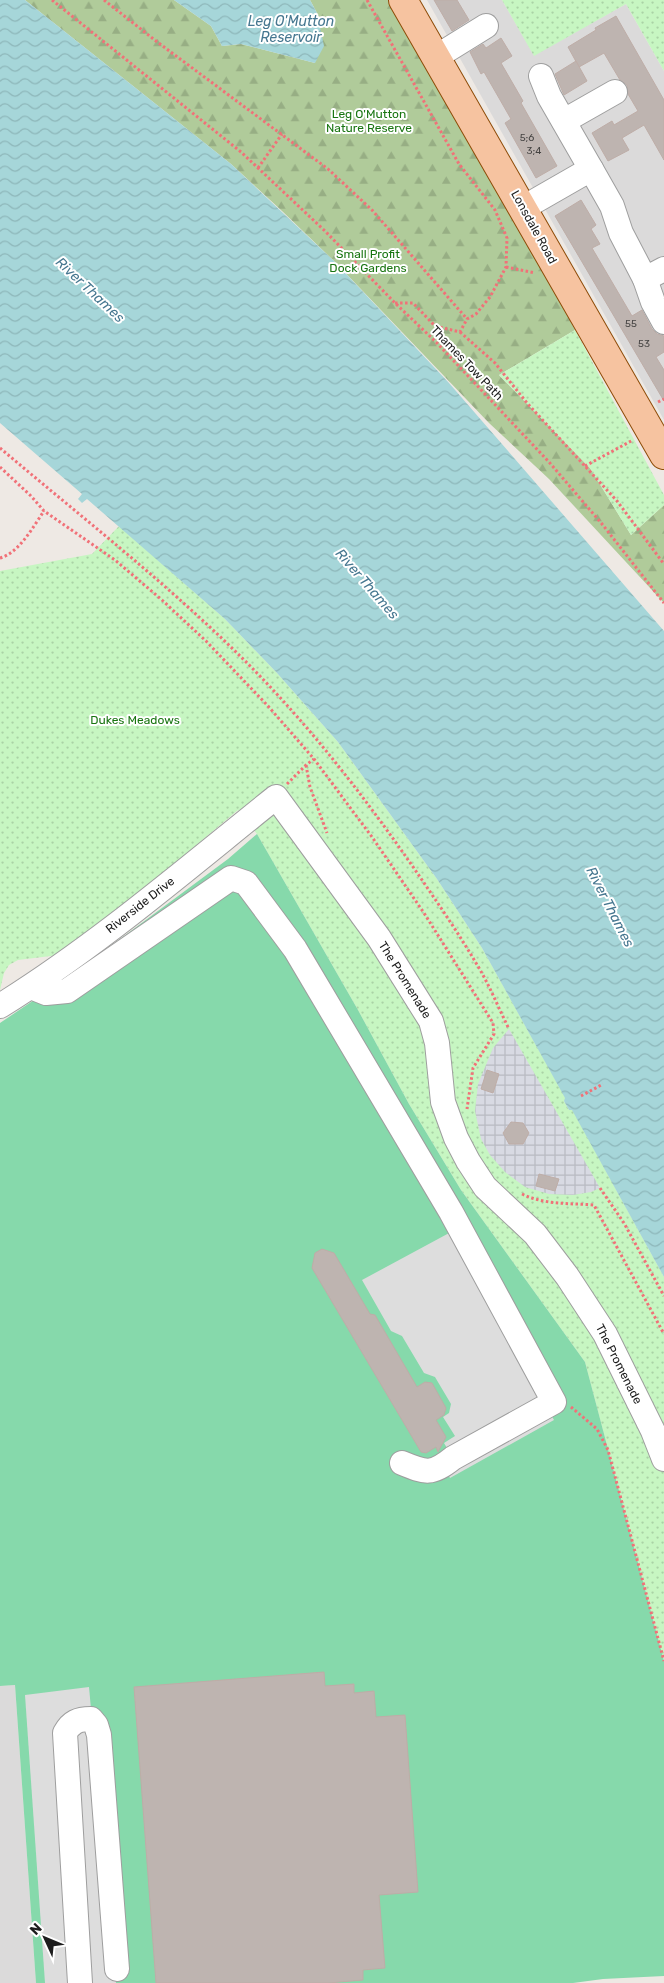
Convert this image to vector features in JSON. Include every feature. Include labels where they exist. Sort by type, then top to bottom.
[{"type":"main road","name":"Lonsdale Road","points":[[403,0],[664,455]]},
{"type":"street","points":[[436,57],[486,26]]},
{"type":"street","points":[[541,76],[549,96],[612,206],[621,232],[654,274],[653,302],[664,322]]},
{"type":"street","points":[[564,121],[615,92]]},
{"type":"street","points":[[523,208],[591,169]]},
{"type":"street","name":"Riverside Drive","points":[[0,1006],[31,987],[169,883],[276,797]]},
{"type":"street","name":"The Promenade","points":[[276,797],[379,938],[431,1021],[437,1043],[443,1102],[456,1138],[468,1161],[485,1187],[535,1234],[567,1276],[606,1334],[664,1459]]},
{"type":"street","points":[[31,987],[46,993],[67,991],[231,878],[246,883],[295,949],[451,1212],[554,1402],[453,1458],[439,1469],[424,1471],[402,1462]]},
{"type":"street","points":[[80,1983],[65,1733],[75,1720],[91,1719],[96,1725],[99,1735],[117,1969]]},
{"type":"path","name":"Thames Tow Path","points":[[52,0],[241,152],[325,231],[437,343],[549,462],[602,524],[664,603]]},
{"type":"path","points":[[104,0],[328,169],[353,191],[467,319]]},
{"type":"path","points":[[367,0],[459,164],[495,210],[506,238],[506,267],[490,298],[476,314],[467,319],[460,332]]},
{"type":"path","points":[[258,168],[282,134]]},
{"type":"path","points":[[506,267],[521,271]]},
{"type":"path","points":[[395,303],[413,303],[435,326],[460,332],[495,364],[527,403],[617,501],[664,564]]},
{"type":"path","points":[[585,466],[650,431]]},
{"type":"path","points":[[0,448],[130,556],[191,610],[235,651],[291,709],[334,759],[410,862],[477,963],[509,1029]]},
{"type":"path","points":[[0,467],[44,511],[115,560],[206,640],[314,759],[372,836],[424,913],[493,1023],[494,1034],[473,1068],[466,1113]]},
{"type":"path","points":[[0,558],[7,556],[26,537],[44,511]]},
{"type":"path","points":[[276,797],[306,764],[314,759]]},
{"type":"path","points":[[306,764],[310,787],[328,835]]},
{"type":"path","points":[[581,1096],[603,1084]]},
{"type":"path","points":[[600,1188],[624,1223],[664,1296]]},
{"type":"path","points":[[515,1190],[537,1200],[554,1203],[594,1205],[664,1334]]},
{"type":"path","points":[[554,1402],[568,1405],[597,1429],[608,1450],[664,1661]]},
{"type":"shaded area","points":[[427,0],[502,0],[534,55],[626,4],[664,71],[664,420]]},
{"type":"shaded area","points":[[509,1029],[600,1188],[591,1192],[573,1195],[549,1194],[525,1187],[505,1172],[490,1155],[481,1139],[475,1111],[478,1084],[493,1048]]},
{"type":"shaded area","points":[[451,1232],[554,1420],[450,1478],[439,1459],[450,1453],[444,1443],[455,1436],[443,1417],[449,1413],[451,1404],[435,1377],[424,1373],[402,1336],[391,1331],[362,1280]]},
{"type":"shaded area","points":[[15,1685],[36,1983],[0,1983],[0,1686]]},
{"type":"shaded area","points":[[89,1687],[116,1983],[45,1983],[25,1695]]},
{"type":"green space","name":"Leg O'Mutton Nature Reserve","points":[[25,0],[174,0],[211,26],[222,46],[241,44],[315,63],[317,13],[310,0],[389,0],[553,286],[575,330],[499,375],[590,468],[631,535],[664,505],[664,603],[549,479],[489,423],[334,261],[282,211],[231,164]]},
{"type":"green space","points":[[502,0],[664,0],[664,71],[626,4],[534,56]]},
{"type":"green space","points":[[575,330],[664,495],[664,505],[631,535],[590,468],[499,375]]},
{"type":"green space","name":"Dukes Meadows","points":[[119,526],[225,619],[277,673],[338,742],[437,879],[482,948],[566,1099],[564,1101],[569,1110],[572,1109],[664,1277],[664,1661],[585,1362],[461,1190],[409,1104],[358,1010],[257,834],[238,810],[111,917],[59,955],[18,960],[9,965],[4,973],[0,990],[0,571],[92,554]]},
{"type":"green space","points":[[257,834],[358,1010],[409,1104],[461,1190],[585,1362],[664,1661],[664,1976],[603,1979],[573,1983],[36,1983],[15,1685],[0,1686],[0,1023],[77,971],[228,859]]},
{"type":"water","name":"River Thames","points":[[0,0],[25,0],[231,164],[334,261],[449,383],[664,631],[664,1277],[572,1110],[569,1110],[564,1101],[565,1098],[482,948],[437,879],[338,742],[277,673],[225,619],[87,499],[82,503],[78,499],[82,494],[0,423]]},
{"type":"water","name":"Leg O'Mutton Reservoir","points":[[174,0],[310,0],[317,13],[324,46],[315,63],[241,44],[222,46],[211,26]]},
{"type":"building","points":[[434,0],[457,0],[469,20],[452,31]]},
{"type":"building","points":[[616,16],[664,100],[664,160],[644,125],[622,138],[629,150],[608,161],[592,133],[612,121],[614,125],[638,111],[628,94],[627,85],[620,80],[604,53],[579,67],[568,47]]},
{"type":"building","points":[[501,38],[512,56],[501,63],[523,101],[521,103],[557,166],[536,178],[505,123],[511,119],[484,72],[481,74],[470,52],[483,44],[486,48]]},
{"type":"building","points":[[576,61],[587,81],[564,95],[555,74]]},
{"type":"building","points":[[581,200],[596,225],[591,229],[600,244],[592,248],[632,316],[642,310],[652,329],[657,334],[664,336],[664,352],[656,357],[664,370],[664,401],[555,216]]},
{"type":"building","points":[[487,1070],[499,1074],[493,1093],[481,1089]]},
{"type":"building","points":[[511,1122],[523,1123],[529,1133],[523,1144],[509,1144],[503,1133]]},
{"type":"building","points":[[539,1174],[559,1179],[555,1191],[536,1186]]},
{"type":"building","points":[[322,1249],[334,1253],[370,1314],[375,1315],[417,1387],[425,1382],[432,1383],[446,1408],[444,1415],[436,1420],[446,1437],[438,1452],[436,1447],[426,1453],[421,1452],[312,1268],[315,1253]]},
{"type":"building","points":[[324,1672],[325,1686],[354,1684],[354,1693],[374,1691],[376,1717],[405,1715],[418,1892],[379,1895],[385,1968],[363,1970],[363,1980],[328,1983],[156,1983],[134,1687]]},
{"type":"park label","name":"Small Profit Dock Gardens","points":[[368,261]]}]
